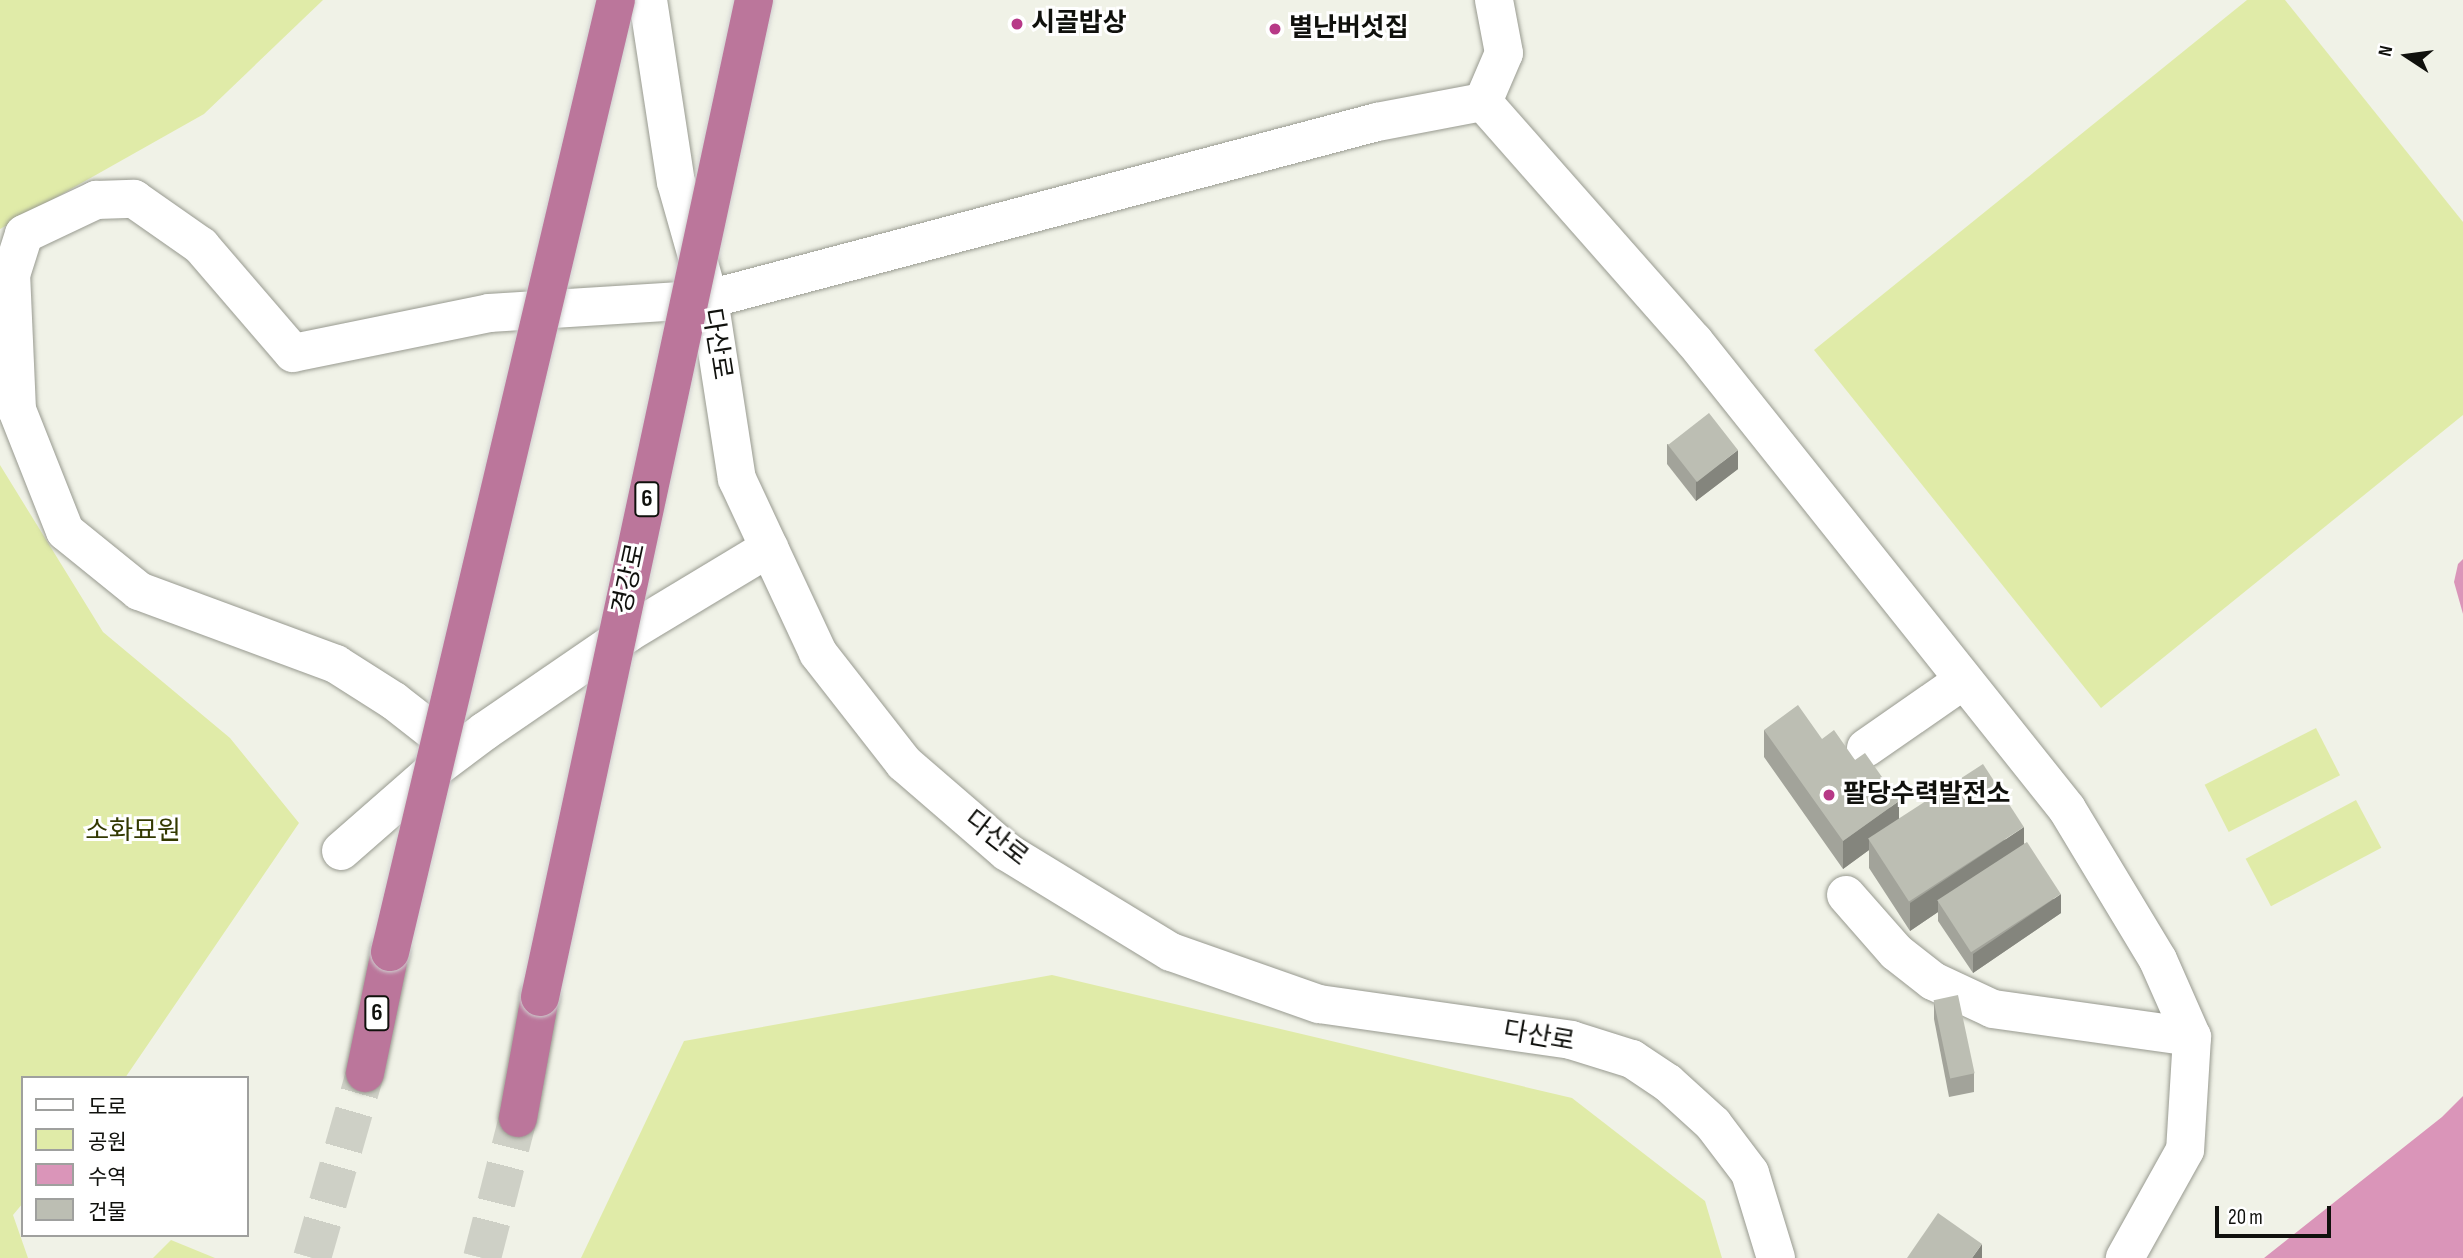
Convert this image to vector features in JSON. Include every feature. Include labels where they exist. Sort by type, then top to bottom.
[{"type":"highway","name":"6","points":[[365,1073],[390,952],[616,0]]},
{"type":"highway","name":"경강로","points":[[518,1118],[540,997],[754,0]]},
{"type":"street","name":"다산로","points":[[648,0],[676,182],[709,299],[737,479],[818,653],[904,763],[1007,852],[1171,952],[1319,1004],[1571,1040],[1632,1059],[1668,1083],[1713,1124],[1750,1173],[1774,1242],[1776,1258]]},
{"type":"street","points":[[1483,102],[1504,53],[1494,0]]},
{"type":"street","points":[[458,751],[394,701],[336,664],[139,592],[65,531],[17,410],[10,275],[24,234],[96,200],[134,199],[201,246],[293,353],[489,313],[709,299],[1377,122],[1483,102]]},
{"type":"street","points":[[1483,102],[1694,341],[2067,809],[2158,960],[2192,1037],[2185,1150],[2125,1258]]},
{"type":"street","points":[[341,851],[458,751],[628,633],[769,548]]},
{"type":"street","points":[[1866,748],[1964,680]]},
{"type":"street","points":[[1846,895],[1896,952],[1933,981],[1993,1009],[2192,1037]]},
{"type":"green space","points":[[0,0],[323,0],[204,114],[0,229]]},
{"type":"green space","points":[[2247,0],[2285,0],[2463,222],[2463,415],[2101,708],[1814,350]]},
{"type":"green space","name":"소화묘원","points":[[0,465],[103,632],[230,738],[299,823],[126,1076],[21,1076],[21,1205],[13,1215],[28,1258],[0,1258]]},
{"type":"green space","points":[[2316,728],[2340,775],[2229,832],[2205,785]]},
{"type":"green space","points":[[2356,800],[2381,848],[2271,906],[2246,859]]},
{"type":"green space","points":[[1052,975],[1572,1098],[1705,1201],[1722,1258],[581,1258],[684,1041]]},
{"type":"green space","points":[[171,1240],[215,1258],[153,1258]]},
{"type":"water","points":[[2463,559],[2463,614],[2454,582],[2458,564]]},
{"type":"water","points":[[2463,1096],[2463,1258],[2264,1258],[2442,1117]]},
{"type":"building","points":[[1709,413],[1738,450],[1697,482],[1668,445]]},
{"type":"building","points":[[1798,705],[1822,739],[1834,730],[1855,760],[1865,753],[1899,801],[1843,841],[1764,730]]},
{"type":"building","points":[[1983,764],[2024,827],[1909,902],[1868,839]]},
{"type":"building","points":[[2027,842],[2061,894],[1971,952],[1937,900]]},
{"type":"building","points":[[1958,995],[1975,1073],[1950,1078],[1934,1000]]},
{"type":"building","points":[[1938,1213],[1982,1244],[1972,1258],[1907,1258]]},
{"type":"tunnel","points":[[312,1258],[365,1073]]},
{"type":"tunnel","points":[[482,1258],[518,1118]]},
{"type":"place","name":"시골밥상","points":[[1017,24]]},
{"type":"place","name":"별난버섯집","points":[[1275,29]]},
{"type":"place","name":"팔당수력발전소","points":[[1829,795]]}]
